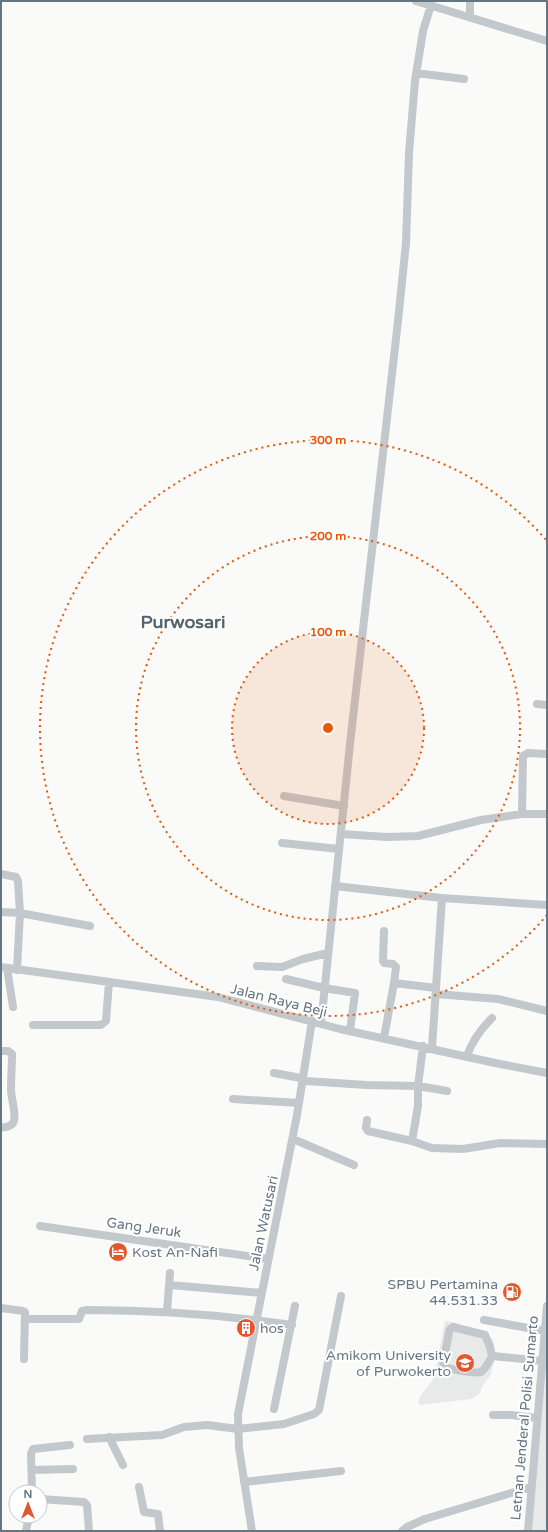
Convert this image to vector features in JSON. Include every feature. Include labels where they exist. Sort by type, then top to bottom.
[{"type":"street","points":[[416,1],[547,41]]},
{"type":"street","points":[[470,1],[470,17]]},
{"type":"street","points":[[321,1024],[339,849],[399,314],[406,243],[412,108],[423,31],[431,5]]},
{"type":"street","points":[[416,73],[464,79]]},
{"type":"street","points":[[538,704],[547,705]]},
{"type":"street","points":[[522,814],[523,756],[528,753],[547,754]]},
{"type":"street","points":[[284,796],[344,806]]},
{"type":"street","points":[[341,834],[387,837],[418,836],[481,820],[522,814],[547,814]]},
{"type":"street","points":[[282,843],[339,849]]},
{"type":"street","points":[[1,874],[16,877],[18,881],[20,913],[17,970]]},
{"type":"street","points":[[335,886],[442,898],[547,905]]},
{"type":"street","points":[[432,1048],[442,898]]},
{"type":"street","points":[[1,912],[20,913],[90,926]]},
{"type":"street","points":[[384,931],[383,961],[384,963],[393,964],[396,966],[384,1038]]},
{"type":"street","points":[[257,966],[282,968],[303,958],[328,953]]},
{"type":"street","points":[[4,968],[13,1007]]},
{"type":"street","name":"Jalan Raya Beji","points":[[4,968],[218,997],[350,1031],[547,1073]]},
{"type":"street","points":[[286,979],[324,988],[355,993],[350,1031]]},
{"type":"street","points":[[33,1025],[102,1025],[106,1021],[109,982]]},
{"type":"street","points":[[394,983],[436,991],[498,999],[547,1011]]},
{"type":"street","points":[[467,1056],[472,1042],[492,1018]]},
{"type":"street","name":"Jalan Watusari","points":[[252,1531],[239,1448],[238,1414],[293,1139],[304,1080],[312,1022]]},
{"type":"street","points":[[412,1141],[418,1106],[418,1086],[423,1046]]},
{"type":"street","points":[[1,1051],[12,1054],[11,1089],[14,1123],[5,1128],[1,1127]]},
{"type":"street","points":[[274,1073],[304,1080],[366,1085],[418,1086],[447,1091]]},
{"type":"street","points":[[233,1099],[299,1103]]},
{"type":"street","points":[[367,1120],[366,1128],[368,1131],[412,1141],[432,1148],[451,1149],[500,1143],[547,1144]]},
{"type":"street","points":[[293,1139],[354,1165]]},
{"type":"street","name":"Gang Jeruk","points":[[40,1226],[268,1259]]},
{"type":"street","points":[[167,1311],[170,1273]]},
{"type":"street","points":[[170,1285],[262,1293]]},
{"type":"street","points":[[87,1439],[162,1434],[184,1427],[208,1425],[238,1429],[284,1424],[309,1417],[319,1410],[341,1296]]},
{"type":"street","points":[[274,1409],[295,1306]]},
{"type":"street","name":"Letnan Jenderal Polisi Sumarto","points":[[528,1531],[547,1306]]},
{"type":"street","points":[[1,1308],[24,1312],[26,1319],[24,1359]]},
{"type":"street","points":[[26,1319],[79,1320],[83,1310],[167,1311],[292,1325]]},
{"type":"street","points":[[484,1320],[545,1331]]},
{"type":"street","points":[[453,1327],[485,1335],[492,1356],[484,1370],[478,1372],[444,1367],[443,1362],[450,1329],[453,1327]]},
{"type":"street","points":[[492,1356],[542,1362]]},
{"type":"street","points":[[493,1415],[512,1415],[537,1418]]},
{"type":"street","points":[[109,1437],[123,1466]]},
{"type":"street","points":[[32,1484],[31,1454],[33,1449],[70,1445]]},
{"type":"street","points":[[32,1470],[73,1469]]},
{"type":"street","points":[[244,1482],[341,1471]]},
{"type":"street","points":[[139,1487],[144,1512],[158,1514],[160,1531]]},
{"type":"street","points":[[402,1531],[407,1527],[424,1520],[531,1487]]},
{"type":"street","points":[[48,1500],[84,1502],[87,1505],[89,1531]]},
{"type":"shaded area","points":[[547,1306],[547,1531],[528,1531]]},
{"type":"shaded area","name":"Amikom University of Purwokerto","points":[[445,1321],[454,1322],[472,1332],[493,1339],[495,1352],[537,1357],[495,1359],[490,1376],[483,1385],[480,1393],[471,1399],[419,1405],[419,1398],[434,1378]]},
{"type":"place","name":"Kost An-Nafi","points":[[118,1252]]},
{"type":"place","name":"SPBU Pertamina 44.531.33","points":[[512,1292]]},
{"type":"place","name":"hos","points":[[246,1328]]},
{"type":"place","name":"Amikom University of Purwokerto","points":[[465,1363]]},
{"type":"district","name":"Purwosari","points":[[183,622]]}]
